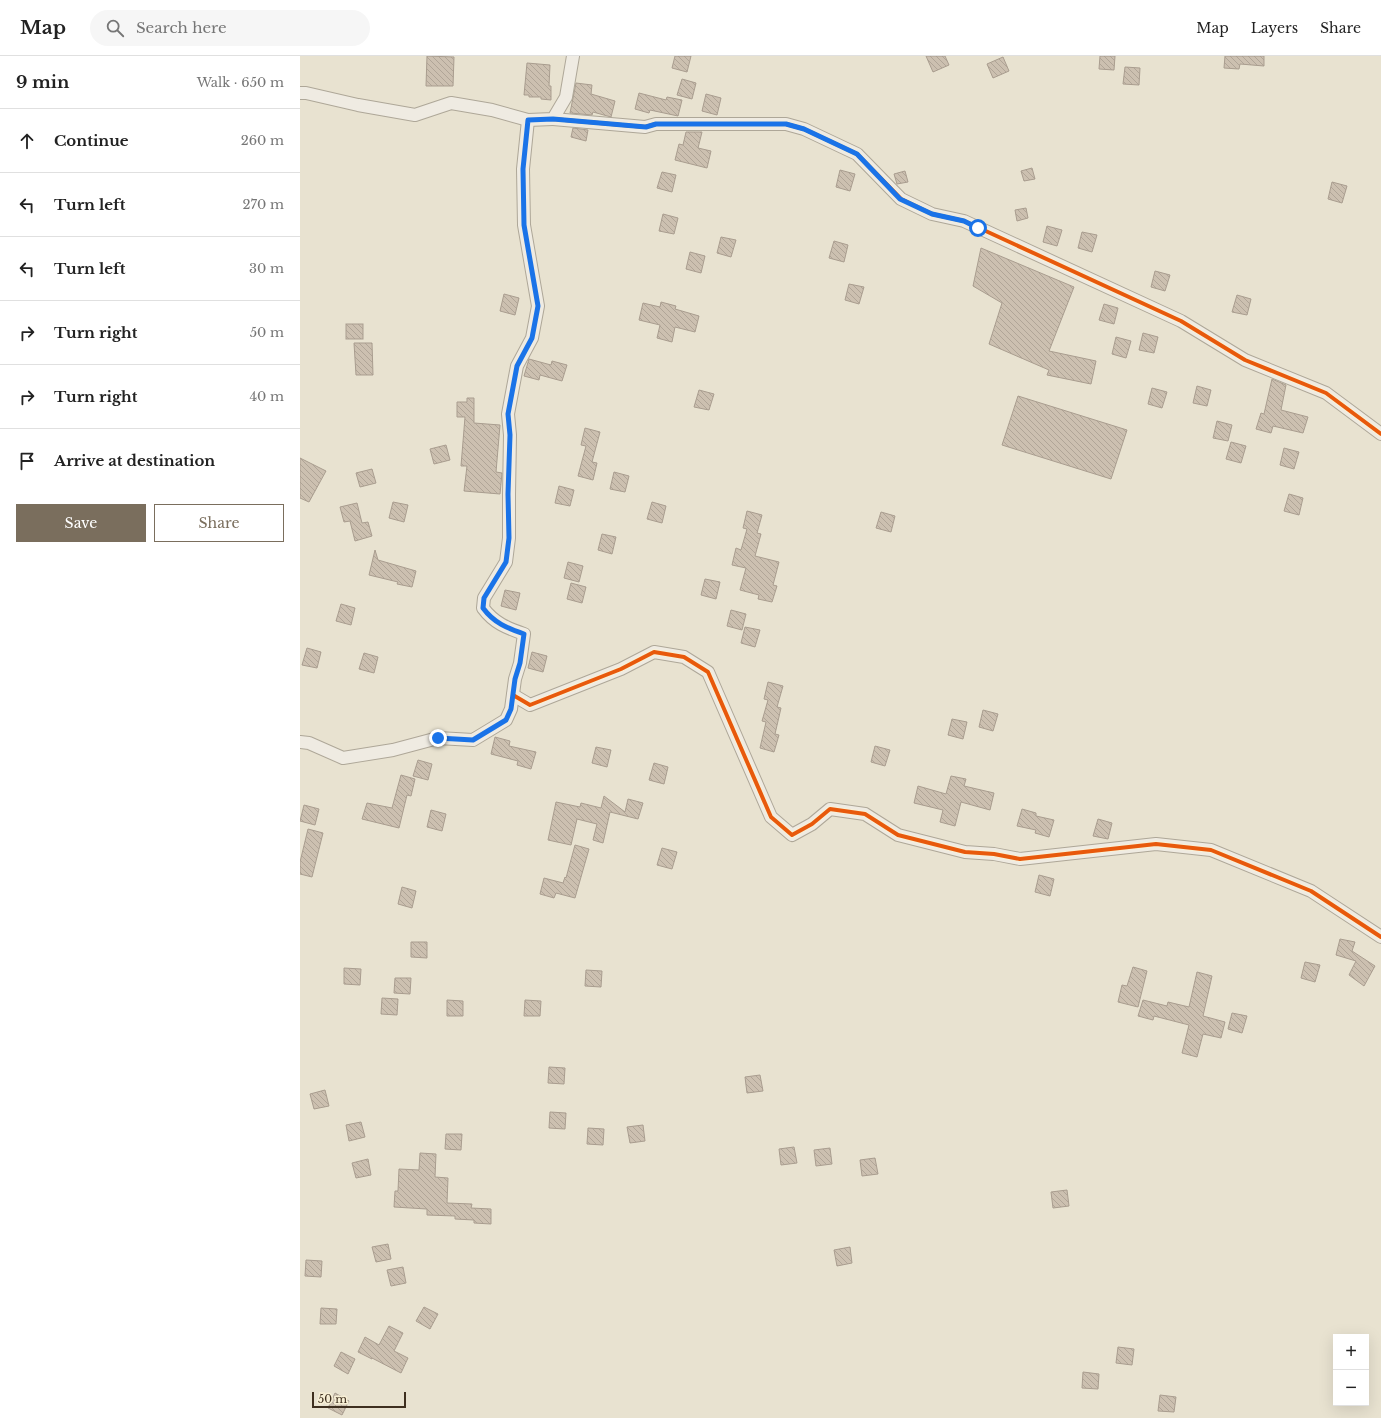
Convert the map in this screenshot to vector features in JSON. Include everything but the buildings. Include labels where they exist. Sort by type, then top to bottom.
[{"type":"street","points":[[553,119],[566,97],[573,56]]},
{"type":"street","points":[[300,93],[415,115],[451,103],[492,110],[528,120],[553,119],[646,127],[656,124],[786,124],[804,129],[857,154],[900,199],[932,214],[964,221],[1181,321],[1244,360],[1326,393],[1381,434]]},
{"type":"street","points":[[300,742],[309,743],[343,758],[393,750],[438,738],[473,740],[506,720],[511,709],[524,634],[503,626],[483,608],[484,598],[506,562],[509,538],[508,494],[510,435],[508,414],[517,366],[532,338],[538,306],[524,225],[523,169],[528,120]]},
{"type":"street","points":[[513,695],[530,705],[622,669],[654,652],[684,657],[708,672],[771,817],[792,835],[812,824],[830,809],[865,814],[898,835],[920,841],[965,852],[994,854],[1020,859],[1156,844],[1211,850],[1312,892],[1381,937]]},
{"type":"cycle path","points":[[553,119],[645,127],[656,124],[786,124],[804,129],[857,154],[901,199],[932,214],[964,221],[1181,321],[1245,360],[1326,393],[1381,434]]},
{"type":"cycle path","points":[[513,695],[530,705],[621,669],[654,652],[684,657],[708,672],[771,817],[792,835],[812,824],[830,809],[865,814],[898,835],[965,852],[994,854],[1020,859],[1156,844],[1211,850],[1311,891],[1381,937]]},
{"type":"route","points":[[438,738],[473,740],[506,720],[511,709],[515,679],[520,663],[524,634],[503,626],[483,608],[484,598],[506,562],[509,538],[508,494],[510,435],[508,414],[517,366],[532,338],[538,306],[524,225],[523,169],[528,120],[553,119],[646,127],[656,124],[786,124],[804,129],[857,154],[900,199],[932,214],[964,221],[978,228]]}]
